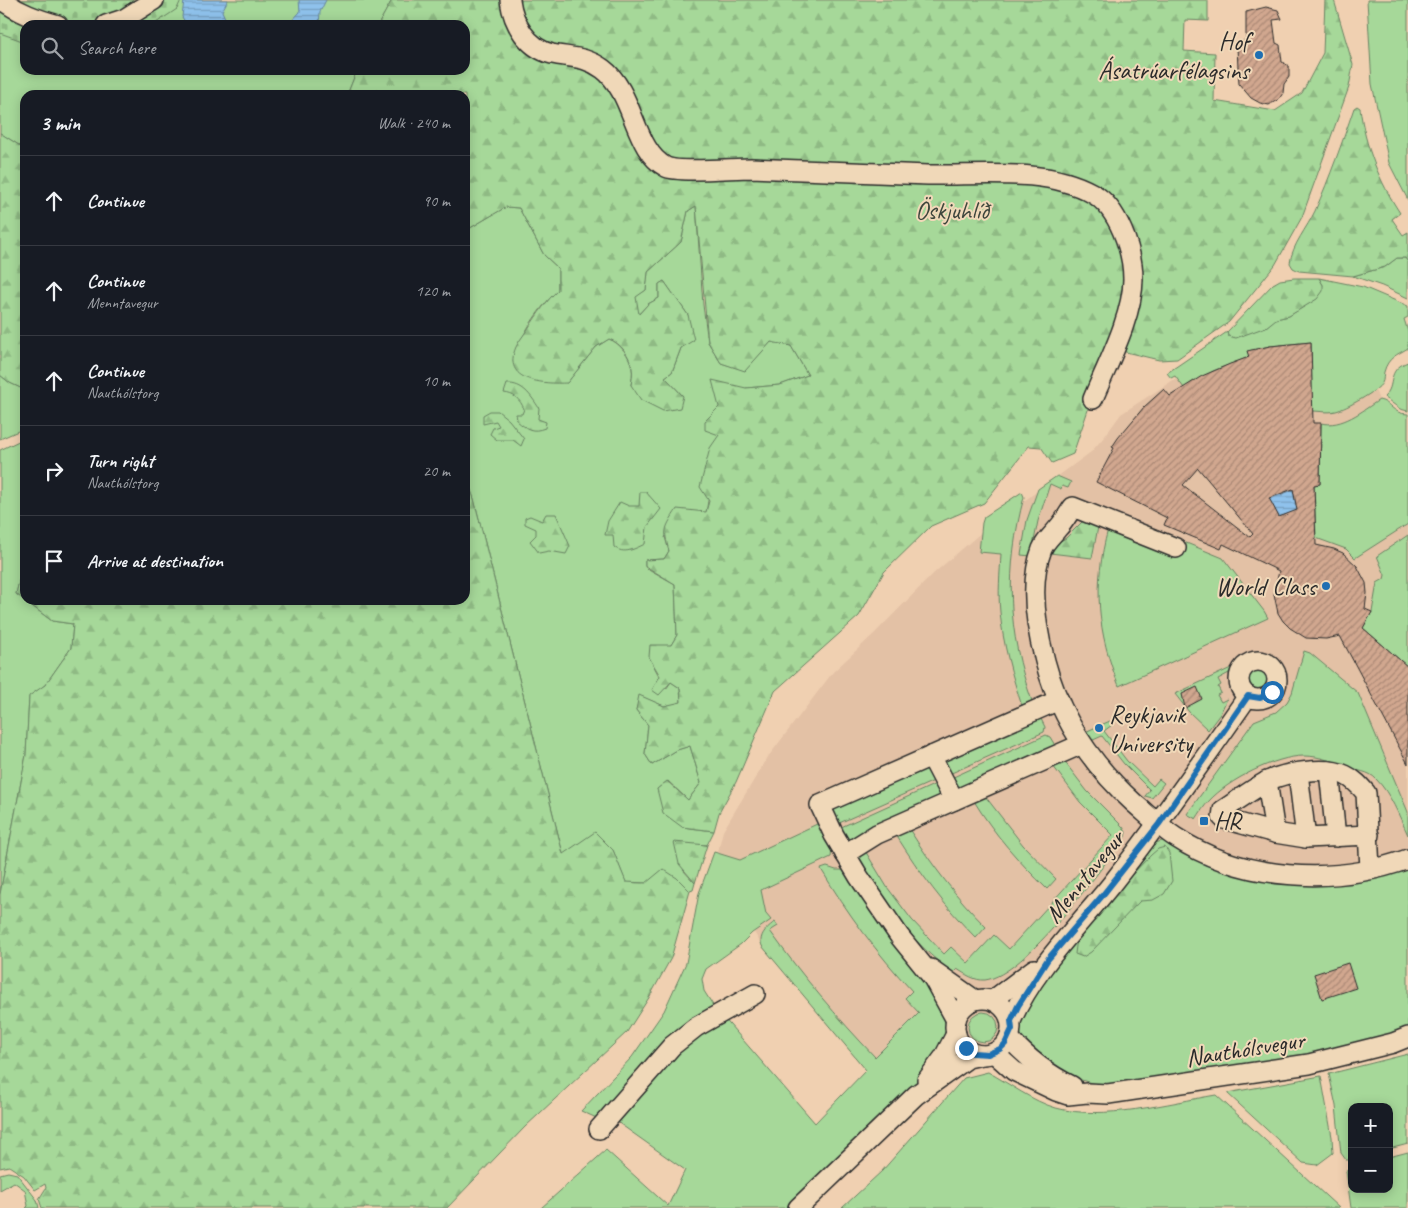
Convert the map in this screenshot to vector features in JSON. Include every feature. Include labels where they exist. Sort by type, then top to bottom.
[{"type":"street","points":[[2,0],[20,12],[43,20]]},
{"type":"street","points":[[121,20],[154,0]]},
{"type":"street","points":[[510,0],[512,14],[528,40],[550,53],[581,58],[603,70],[608,75],[622,92],[629,105],[640,136],[654,158],[666,167],[682,170],[730,168],[1033,176],[1058,179],[1094,193],[1107,204],[1118,222],[1128,250],[1133,278],[1130,308],[1093,399]]},
{"type":"street","points":[[1176,548],[1073,506],[1058,529],[1047,539],[1041,551],[1035,602],[1042,650],[1059,700],[1082,744],[1093,760],[1117,788],[1173,836],[1193,838],[1227,852],[1237,865],[1309,876],[1334,875],[1370,869],[1408,859]]},
{"type":"street","name":"Menntavegur","points":[[1010,1029],[1028,988],[1048,959],[1102,896],[1159,824],[1248,696]]},
{"type":"street","points":[[988,1054],[973,1053],[960,1042],[941,991],[922,963],[876,904],[834,835],[820,805],[1059,700]]},
{"type":"street","points":[[845,854],[877,834],[1082,744]]},
{"type":"street","points":[[931,756],[954,800]]},
{"type":"street","points":[[1369,835],[1306,838],[1275,833],[1224,819],[1222,816],[1223,810],[1267,781],[1298,773],[1329,771],[1344,774],[1366,793],[1369,835],[1370,869]]},
{"type":"street","points":[[1329,771],[1336,837]]},
{"type":"street","points":[[1298,773],[1306,838]]},
{"type":"street","points":[[1267,781],[1275,833]]},
{"type":"street","name":"Menntavegur","points":[[984,1000],[1048,959]]},
{"type":"street","points":[[798,1208],[916,1095],[968,1058],[988,1054],[1000,1049],[1010,1029],[1007,1012],[1001,1005],[984,1000],[922,963]]},
{"type":"street","points":[[599,1129],[672,1046],[696,1027],[755,994]]},
{"type":"street","points":[[916,1095],[944,1057],[960,1011],[966,1004],[984,1000]]},
{"type":"street","name":"Nauthólsvegur","points":[[1010,1029],[1036,1065],[1058,1080],[1087,1093]]},
{"type":"street","name":"Nauthólsvegur","points":[[988,1054],[1014,1071],[1056,1092],[1068,1095],[1087,1093],[1108,1094],[1309,1064],[1393,1043],[1408,1037]]},
{"type":"shaded area","name":"Reykjavik University","points":[[1318,327],[1341,410],[1375,390],[1379,400],[1397,412],[1408,414],[1408,1031],[1005,1044],[1000,1049],[973,1053],[960,1042],[956,1034],[942,1023],[866,1070],[762,946],[725,882],[716,859],[723,831],[738,806],[768,757],[833,672],[875,633],[933,574],[983,531],[1091,452],[1121,414],[1181,375]]},
{"type":"green space","points":[[0,0],[392,0],[381,20],[20,20],[20,75],[355,75],[349,90],[20,90],[20,146],[0,133]]},
{"type":"green space","points":[[0,0],[181,0],[177,9],[160,20],[20,20],[20,40],[0,33]]},
{"type":"green space","name":"Öskjuhlíð","points":[[392,0],[1208,0],[1208,21],[1185,20],[1184,51],[1215,53],[1214,101],[1275,111],[1302,93],[1323,53],[1325,0],[1334,0],[1353,65],[1349,87],[1302,217],[1275,265],[1229,322],[1177,359],[1159,360],[1109,348],[1073,454],[1052,463],[1041,447],[1029,446],[984,503],[931,526],[884,572],[859,616],[775,691],[736,782],[719,813],[714,831],[682,827],[663,813],[657,789],[667,781],[688,800],[701,783],[690,746],[677,750],[652,765],[645,754],[648,725],[636,710],[639,695],[664,706],[681,702],[680,688],[671,682],[659,695],[652,690],[660,676],[649,657],[650,645],[671,645],[677,635],[675,584],[645,566],[645,560],[664,559],[669,551],[666,529],[677,509],[706,512],[709,501],[700,487],[710,448],[719,435],[705,430],[705,421],[719,407],[712,380],[746,388],[780,385],[808,375],[791,346],[771,342],[745,371],[721,363],[708,342],[696,206],[688,211],[681,242],[648,272],[646,290],[636,297],[639,314],[648,304],[659,298],[659,284],[664,281],[688,315],[694,340],[681,348],[672,372],[665,377],[683,396],[680,408],[663,411],[641,400],[631,385],[632,370],[627,355],[621,347],[609,339],[596,347],[567,383],[547,383],[519,374],[514,368],[513,359],[516,347],[542,308],[558,290],[558,268],[544,255],[519,208],[506,207],[470,228],[470,90],[349,90],[355,75],[470,75],[470,20],[381,20]]},
{"type":"green space","points":[[1367,0],[1408,0],[1408,200],[1389,163],[1372,84]]},
{"type":"green space","points":[[1357,106],[1360,108],[1365,136],[1379,176],[1400,213],[1392,219],[1403,235],[1408,232],[1408,262],[1405,258],[1397,258],[1385,267],[1353,276],[1299,271],[1293,268],[1290,263],[1291,256],[1315,211],[1336,160],[1354,108]]},
{"type":"green space","points":[[0,133],[20,146],[20,388],[0,375]]},
{"type":"green space","points":[[696,206],[703,305],[708,342],[721,363],[745,370],[771,342],[791,346],[808,375],[780,385],[746,388],[719,407],[705,421],[719,435],[706,513],[665,537],[669,551],[664,559],[645,560],[645,567],[675,584],[677,635],[671,645],[649,657],[666,689],[671,682],[680,688],[681,703],[664,706],[640,696],[636,710],[648,725],[645,754],[652,765],[677,750],[690,746],[701,783],[688,800],[668,781],[657,789],[682,827],[714,831],[707,845],[699,845],[683,870],[695,883],[693,890],[690,891],[677,878],[646,883],[626,883],[613,850],[563,854],[470,488],[470,228],[506,207],[519,208],[544,255],[558,268],[558,290],[531,323],[520,343],[513,362],[567,383],[596,347],[609,339],[621,347],[631,363],[631,385],[683,396],[665,377],[672,372],[681,348],[688,315],[664,281],[659,284],[659,298],[648,304],[638,315],[635,297],[646,290],[648,272],[681,242],[688,211]]},
{"type":"green space","points":[[1397,258],[1405,258],[1408,262],[1408,298],[1353,276],[1385,267]]},
{"type":"green space","points":[[1319,278],[1363,287],[1408,306],[1408,317],[1404,319],[1408,332],[1408,348],[1390,360],[1382,383],[1368,395],[1340,410],[1327,412],[1312,411],[1311,342],[1270,346],[1248,351],[1249,357],[1213,371],[1184,388],[1175,376],[1171,378],[1167,373],[1227,332],[1228,336],[1266,327],[1275,319],[1289,316],[1316,299],[1323,285]]},
{"type":"green space","points":[[1319,278],[1323,285],[1323,291],[1317,299],[1289,316],[1276,319],[1266,327],[1236,338],[1228,336],[1227,332],[1273,284],[1280,280]]},
{"type":"green space","points":[[1408,362],[1408,411],[1400,409],[1384,397],[1390,388],[1396,369]]},
{"type":"green space","points":[[0,375],[20,388],[20,430],[0,439]]},
{"type":"green space","points":[[507,384],[518,386],[530,395],[539,408],[538,419],[546,422],[545,428],[530,429],[517,421],[516,414],[522,414],[524,409],[521,402],[516,398],[504,393]]},
{"type":"green space","points":[[1379,400],[1398,412],[1408,414],[1408,524],[1355,558],[1346,549],[1316,538],[1314,485],[1320,484],[1321,423],[1337,423],[1352,418]]},
{"type":"green space","points":[[490,411],[498,411],[509,420],[524,439],[521,446],[513,440],[497,440],[490,434],[493,428],[499,426],[496,421],[483,424],[483,415]]},
{"type":"green space","points":[[20,440],[20,577],[16,594],[20,597],[20,605],[31,605],[52,621],[73,624],[71,648],[45,685],[29,697],[26,755],[0,894],[0,450]]},
{"type":"green space","points":[[1057,476],[1071,482],[1068,488],[1062,486],[1061,489],[1050,484],[1038,521],[1031,556],[1021,555],[1027,520],[1038,489]]},
{"type":"green space","points":[[470,488],[563,854],[595,832],[613,850],[626,882],[646,883],[663,869],[677,878],[690,891],[671,958],[627,1032],[525,1127],[447,1208],[42,1208],[39,1199],[46,1188],[45,1184],[35,1190],[24,1176],[9,1166],[0,1168],[0,894],[26,755],[29,696],[45,685],[71,648],[73,624],[52,621],[31,605],[470,605]]},
{"type":"green space","points":[[640,492],[646,492],[661,509],[647,527],[645,544],[622,551],[614,547],[613,535],[605,535],[608,521],[620,502],[629,506],[639,506]]},
{"type":"green space","points":[[1022,492],[1024,497],[1014,549],[1012,575],[1013,625],[1032,701],[1022,706],[1008,660],[1001,624],[999,583],[1001,554],[979,552],[984,517]]},
{"type":"green space","points":[[546,514],[556,514],[570,546],[566,554],[549,551],[539,553],[530,541],[536,535],[536,529],[525,524],[525,518],[530,516],[542,521]]},
{"type":"green space","points":[[1083,521],[1098,527],[1092,558],[1050,553],[1051,546],[1066,538]]},
{"type":"green space","points":[[1108,529],[1177,558],[1184,542],[1223,558],[1268,618],[1119,686],[1106,647],[1100,608],[1100,570]]},
{"type":"green space","points":[[1408,535],[1408,667],[1363,628],[1372,612],[1377,583],[1384,579],[1385,575],[1377,556]]},
{"type":"green space","points":[[20,577],[20,597],[16,594]]},
{"type":"green space","points":[[1304,651],[1310,653],[1358,693],[1408,812],[1408,835],[1390,798],[1373,776],[1310,756],[1280,760],[1253,771],[1217,793],[1205,805],[1196,819],[1187,814],[1254,721],[1276,712],[1287,702],[1292,693]]},
{"type":"green space","points":[[1231,668],[1229,673],[1218,679],[1221,685],[1218,687],[1221,693],[1217,695],[1221,702],[1227,699],[1220,714],[1208,730],[1189,712],[1175,694]]},
{"type":"green space","points":[[1258,670],[1265,673],[1268,680],[1265,687],[1258,690],[1251,687],[1248,680],[1251,673]]},
{"type":"green space","points":[[1039,715],[1045,727],[1044,732],[947,775],[943,758]]},
{"type":"green space","points":[[1110,721],[1112,725],[1104,731],[1127,761],[1153,786],[1159,779],[1164,783],[1152,798],[1145,796],[1150,790],[1124,764],[1102,736],[1091,741],[1085,732]]},
{"type":"green space","points":[[1046,735],[1050,737],[1056,747],[960,791],[949,779]]},
{"type":"green space","points":[[1064,761],[1087,791],[1123,827],[1126,832],[1125,837],[1061,919],[1021,960],[1002,974],[985,980],[974,978],[957,969],[953,973],[937,961],[910,934],[887,905],[856,855],[864,849],[887,887],[912,920],[944,954],[951,947],[968,963],[994,935],[1009,949],[1113,835],[1080,802],[1053,766]]},
{"type":"green space","points":[[925,767],[931,770],[936,780],[837,824],[832,815],[834,807]]},
{"type":"green space","points":[[938,783],[942,791],[941,799],[851,840],[843,837],[839,828]]},
{"type":"green space","points":[[985,796],[1023,845],[1056,879],[1047,889],[1008,847],[974,801]]},
{"type":"green space","points":[[817,824],[825,830],[830,838],[831,857],[761,890],[766,914],[771,920],[706,969],[702,979],[704,991],[716,1010],[601,1120],[581,1111],[632,1057],[664,1011],[686,963],[699,893],[714,852],[740,860]]},
{"type":"green space","points":[[909,829],[945,880],[986,927],[976,938],[933,889],[896,835]]},
{"type":"green space","points":[[1165,840],[1199,857],[1383,876],[1408,869],[1408,1031],[1321,1055],[1116,1086],[1095,1084],[1064,1075],[1017,1039],[1018,1020],[1027,997],[1130,876],[1113,894],[1152,844]]},
{"type":"green space","points":[[674,842],[707,845],[695,883],[679,864]]},
{"type":"green space","points":[[1165,847],[1169,853],[1172,881],[1164,894],[1153,900],[1140,901],[1091,952],[1083,957],[1075,954],[1077,938],[1113,894],[1151,855],[1158,849]]},
{"type":"green space","points":[[827,867],[844,870],[917,967],[947,1016],[949,1026],[948,1037],[927,1071],[910,1091],[789,1208],[541,1208],[606,1150],[668,1206],[685,1170],[613,1119],[675,1050],[723,1017],[815,1123],[866,1070],[762,946],[762,935],[775,922],[778,926],[770,931],[782,948],[820,996],[875,1057],[919,1013],[905,998],[912,991],[863,932],[821,869]]},
{"type":"green space","points":[[983,1012],[994,1016],[998,1027],[994,1038],[983,1042],[972,1038],[968,1027],[972,1016]]},
{"type":"green space","points":[[1408,1054],[1408,1144],[1393,1148],[1393,1103],[1348,1103],[1348,1160],[1346,1160],[1341,1153],[1336,1106],[1329,1074]]},
{"type":"green space","points":[[988,1072],[1038,1101],[1074,1112],[1115,1112],[1216,1095],[1339,1208],[842,1208],[882,1171],[964,1078]]},
{"type":"green space","points":[[1321,1076],[1333,1153],[1317,1165],[1303,1163],[1227,1093]]},
{"type":"green space","points":[[1408,1152],[1408,1208],[1351,1208],[1349,1193],[1393,1193],[1393,1156]]},
{"type":"green space","points":[[8,1172],[17,1174],[37,1200],[39,1208],[26,1208],[28,1206],[25,1190],[14,1182],[0,1190],[0,1174]]},
{"type":"water","points":[[184,0],[228,0],[222,11],[226,20],[184,20],[182,17]]},
{"type":"water","points":[[299,0],[326,0],[320,12],[319,20],[293,20],[300,12]]},
{"type":"water","points":[[1293,490],[1297,511],[1279,517],[1269,499]]},
{"type":"building","name":"Hof Ásatrúarfélagsins","points":[[1266,7],[1278,10],[1282,19],[1273,20],[1276,43],[1280,45],[1282,62],[1289,66],[1289,77],[1284,84],[1283,93],[1279,99],[1269,105],[1251,98],[1239,84],[1237,47],[1246,38],[1246,12]]},
{"type":"building","points":[[1311,342],[1313,423],[1321,423],[1320,484],[1314,485],[1316,545],[1343,553],[1357,566],[1366,583],[1365,609],[1372,612],[1363,628],[1408,667],[1408,764],[1340,636],[1326,639],[1306,638],[1283,621],[1278,613],[1274,594],[1279,571],[1223,544],[1221,549],[1164,525],[1167,518],[1096,482],[1118,438],[1144,407],[1164,389],[1170,396],[1202,376],[1249,357],[1247,351],[1270,346]],"holes":[[[1198,468],[1253,534],[1250,537],[1183,485]],[[1293,489],[1297,510],[1279,517],[1269,498]]]},
{"type":"building","points":[[1197,687],[1202,699],[1185,708],[1182,694]]},
{"type":"building","points":[[1348,963],[1356,988],[1322,999],[1314,974]]},
{"type":"place","name":"Hof Ásatrúarfélagsins","points":[[1259,55]]},
{"type":"place","name":"World Class","points":[[1326,586]]},
{"type":"place","name":"Reykjavik University","points":[[1099,728]]},
{"type":"place","name":"HR","points":[[1204,821]]},
{"type":"route","points":[[966,1048],[973,1053],[982,1055],[994,1053],[1005,1044],[1009,1038],[1012,1029],[1011,1021],[1018,1006],[1048,959],[1102,896],[1159,824],[1248,696],[1260,698],[1272,692]]}]
